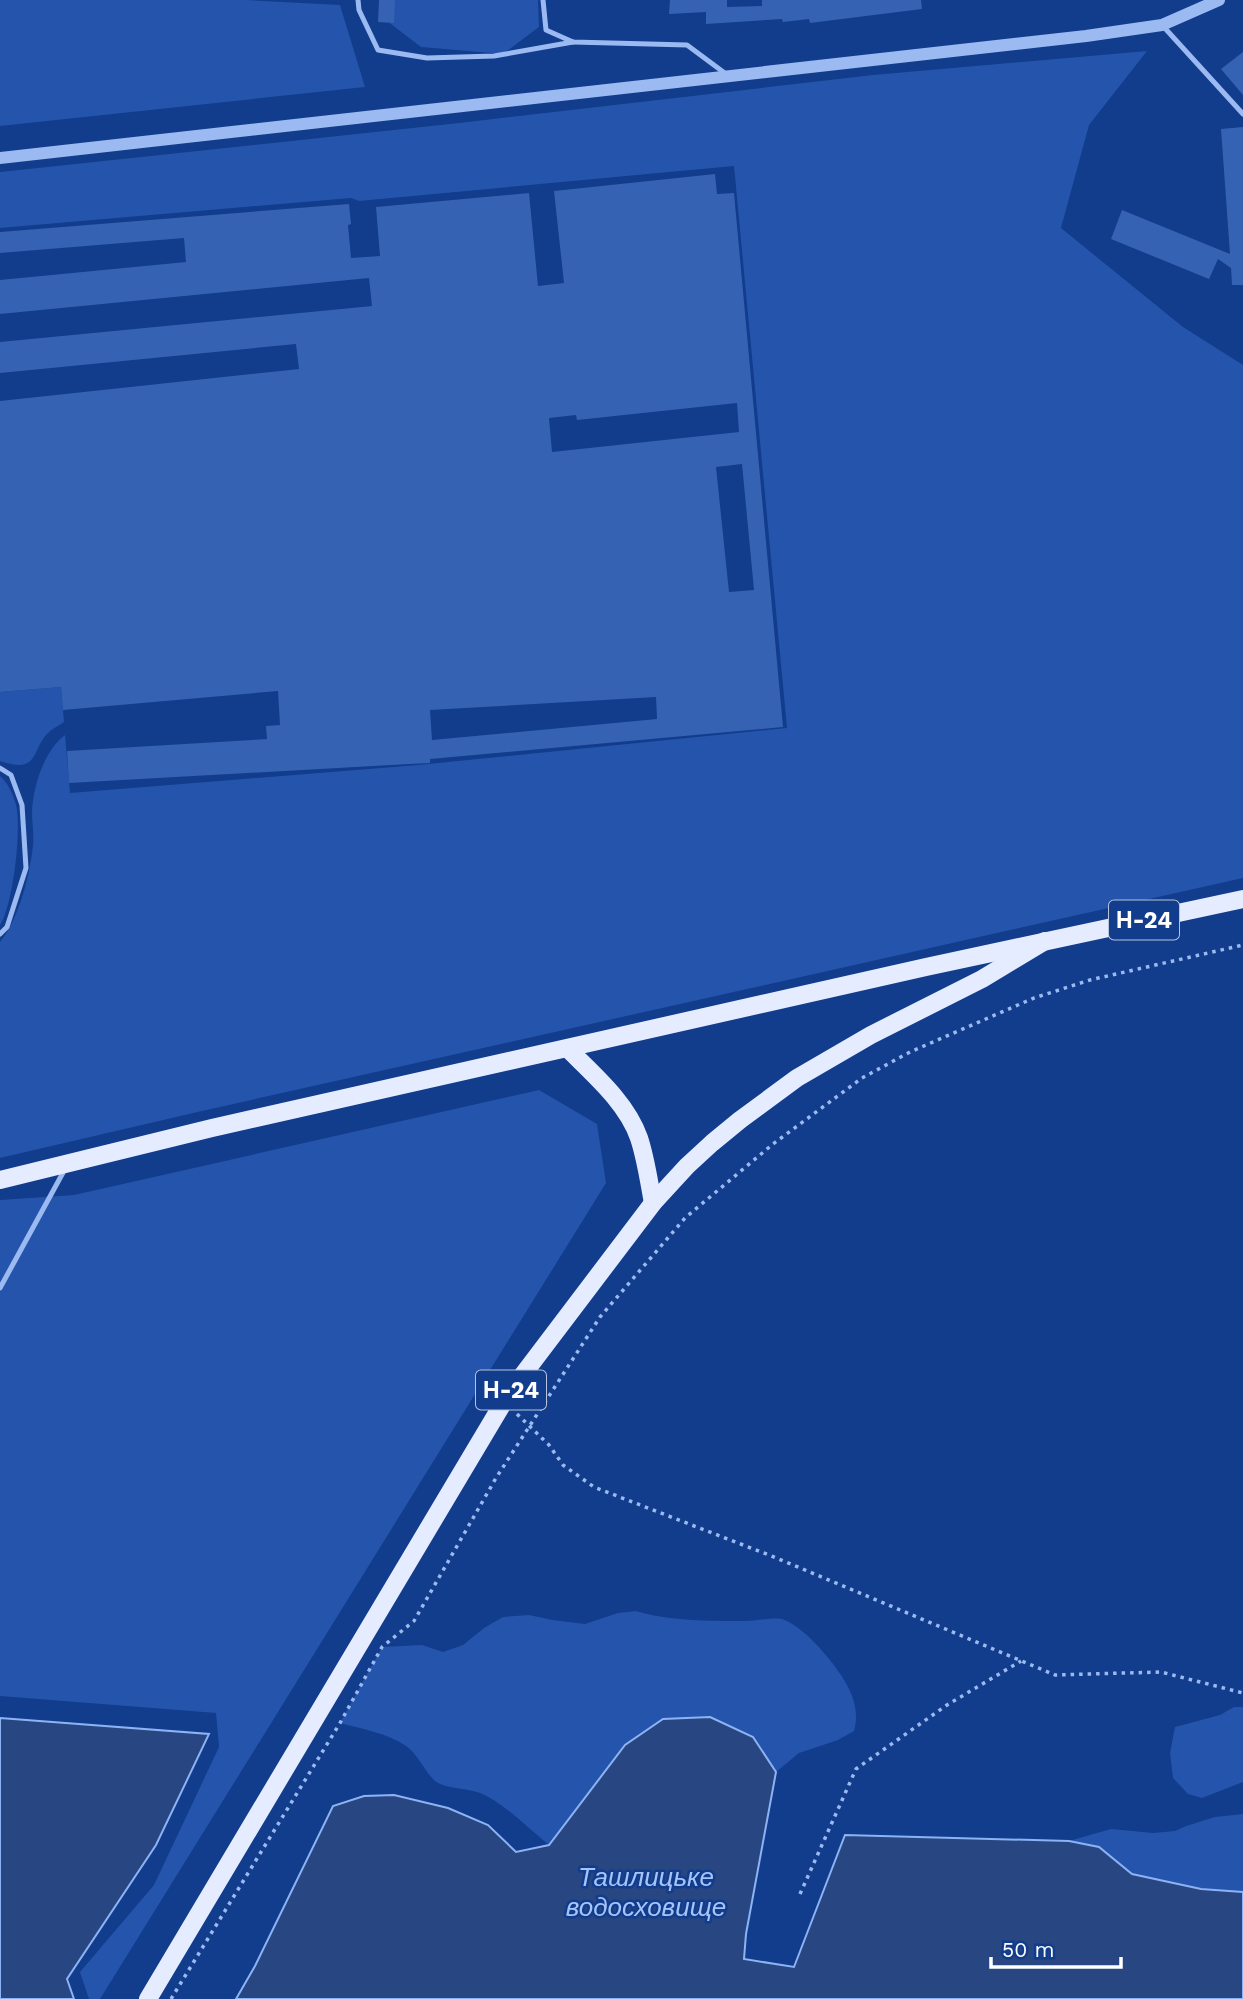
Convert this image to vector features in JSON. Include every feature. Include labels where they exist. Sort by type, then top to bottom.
[{"type":"main road","name":"Н-24","points":[[148,1999],[504,1401],[653,1203],[687,1166],[740,1120],[797,1078],[871,1035],[972,985],[1045,941],[1243,899]]},
{"type":"main road","points":[[0,1180],[212,1128],[1045,941]]},
{"type":"main road","points":[[568,1049],[601,1082],[634,1127],[643,1153],[653,1203]]},
{"type":"street","points":[[0,158],[1086,36],[1162,25],[1219,0]]},
{"type":"lane","points":[[358,0],[359,10],[378,50],[427,58],[494,56],[573,42],[687,45],[729,76]]},
{"type":"lane","points":[[543,0],[546,30],[573,42]]},
{"type":"lane","points":[[1162,25],[1243,114]]},
{"type":"lane","points":[[0,768],[11,775],[22,805],[26,867],[6,927],[0,934]]},
{"type":"lane","points":[[0,1288],[68,1164]]},
{"type":"path","points":[[171,1999],[340,1723],[382,1647],[414,1621],[496,1478],[600,1317],[685,1218],[773,1144],[862,1078],[910,1052],[1034,998],[1090,980],[1243,945]]},
{"type":"path","points":[[504,1401],[549,1445],[563,1465],[594,1487],[774,1556],[1055,1675],[1161,1672],[1243,1693]]},
{"type":"path","points":[[800,1894],[856,1769],[947,1705],[1021,1661]]},
{"type":"shaded area","points":[[0,0],[246,0],[340,5],[365,87],[0,126]]},
{"type":"shaded area","points":[[383,0],[538,0],[539,27],[503,54],[421,47],[387,21]]},
{"type":"shaded area","points":[[1147,51],[1089,125],[1061,228],[1183,327],[1243,365],[1243,878],[0,1158],[0,942],[13,921],[26,883],[33,845],[32,812],[37,780],[51,750],[65,735],[70,793],[418,765],[787,728],[734,166],[359,201],[351,198],[0,228],[0,172],[873,75]]},
{"type":"shaded area","points":[[61,687],[64,722],[50,731],[29,762],[22,765],[0,761],[0,692]]},
{"type":"shaded area","points":[[0,776],[8,785],[15,801],[18,831],[9,901],[0,925]]},
{"type":"shaded area","points":[[539,1090],[597,1124],[606,1183],[100,1999],[89,1999],[80,1972],[154,1885],[219,1747],[216,1713],[0,1696],[0,1200],[74,1195]]},
{"type":"shaded area","points":[[636,1611],[690,1620],[782,1619],[790,1622],[815,1643],[845,1681],[855,1709],[854,1731],[838,1740],[799,1753],[776,1772],[753,1737],[711,1717],[663,1719],[625,1745],[549,1845],[489,1797],[438,1783],[406,1746],[374,1732],[340,1723],[382,1647],[422,1645],[443,1652],[463,1645],[503,1617],[529,1615],[585,1624],[618,1613]]},
{"type":"shaded area","points":[[1234,1707],[1243,1707],[1243,1782],[1202,1798],[1188,1794],[1173,1778],[1170,1753],[1175,1727],[1220,1715]]},
{"type":"shaded area","points":[[1243,1814],[1243,1892],[1201,1889],[1132,1874],[1099,1847],[1069,1841],[1111,1829],[1153,1833],[1175,1831],[1215,1817]]},
{"type":"water","name":"Ташлицьке водосховище","points":[[710,1717],[753,1737],[776,1772],[746,1934],[744,1959],[794,1967],[845,1835],[1069,1841],[1099,1847],[1132,1874],[1201,1889],[1243,1892],[1243,1999],[236,1999],[255,1966],[333,1806],[364,1796],[394,1795],[448,1808],[488,1825],[516,1852],[549,1845],[625,1745],[663,1719]]},
{"type":"water","points":[[0,1718],[209,1734],[156,1845],[67,1979],[74,1999],[0,1999]]},
{"type":"building","points":[[379,0],[395,0],[394,23],[378,22]]},
{"type":"building","points":[[670,0],[727,0],[727,7],[762,6],[762,0],[921,0],[922,9],[810,23],[809,19],[783,22],[782,19],[706,24],[706,12],[669,14]]},
{"type":"building","points":[[1243,52],[1243,95],[1221,69]]},
{"type":"building","points":[[1243,127],[1243,285],[1232,285],[1231,268],[1218,259],[1209,279],[1111,239],[1122,210],[1230,254],[1221,129]]},
{"type":"building","points":[[715,174],[717,194],[734,193],[783,727],[430,759],[430,763],[69,783],[67,751],[267,739],[266,726],[280,725],[278,691],[63,710],[61,687],[0,692],[0,401],[299,369],[296,344],[0,373],[0,342],[372,306],[369,278],[0,314],[0,280],[186,262],[184,238],[0,253],[0,232],[349,204],[351,258],[380,256],[376,207],[529,193],[538,286],[564,283],[554,191]],"holes":[[[737,403],[739,432],[552,452],[549,418],[576,415],[577,420]],[[742,464],[754,590],[729,592],[716,467]],[[656,697],[657,719],[432,740],[430,710]]]}]
